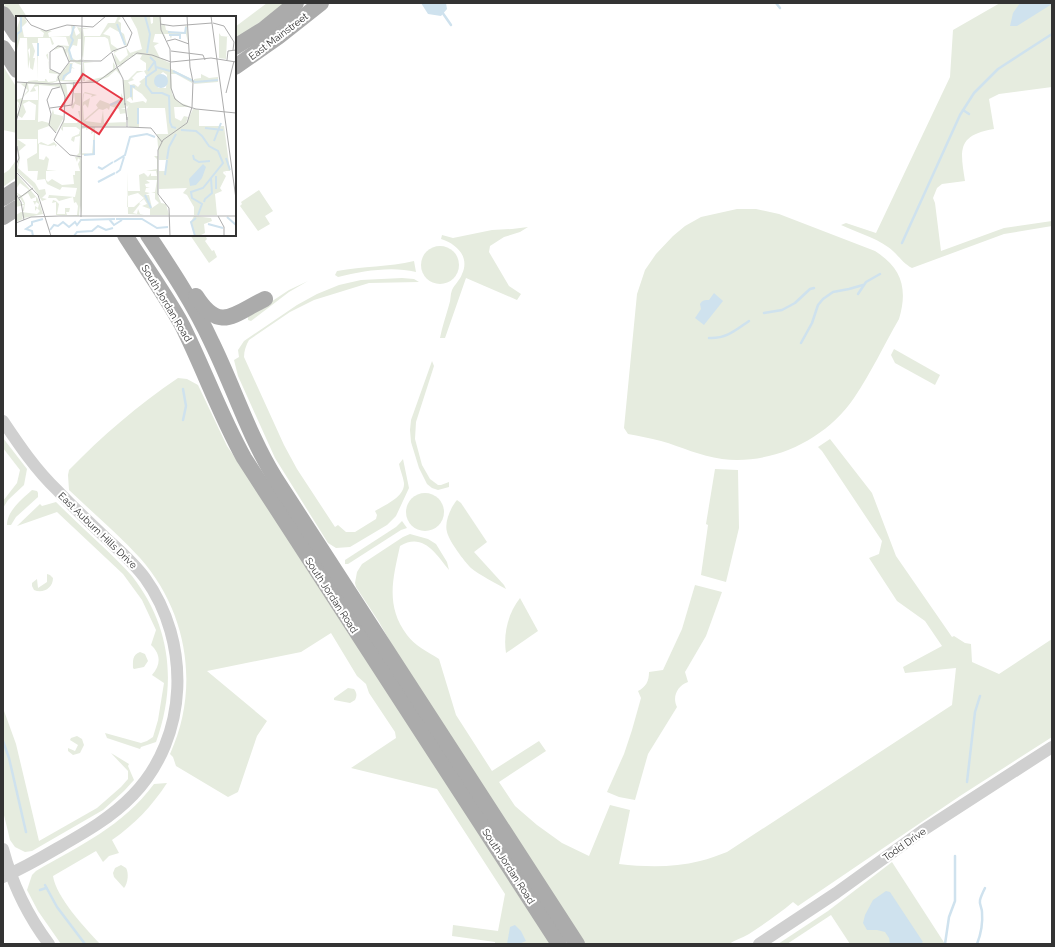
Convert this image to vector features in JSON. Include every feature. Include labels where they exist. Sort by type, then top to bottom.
[{"type":"main road","name":"East Mainstreet","points":[[236,46],[264,29],[296,3]]},
{"type":"main road","name":"East Mainstreet","points":[[236,66],[278,37],[321,3]]},
{"type":"main road","points":[[3,14],[16,34]]},
{"type":"main road","points":[[3,48],[16,68]]},
{"type":"main road","points":[[3,198],[16,190]]},
{"type":"main road","points":[[3,217],[16,209]]},
{"type":"main road","points":[[3,223],[16,218]]},
{"type":"main road","name":"South Jordan Road","points":[[125,236],[181,324],[228,428],[244,458],[559,944]]},
{"type":"main road","name":"South Jordan Road","points":[[149,236],[188,296],[213,344],[255,439],[273,474],[577,944]]},
{"type":"main road","points":[[175,276],[190,286],[206,310],[217,316],[227,317],[236,315],[265,299]]},
{"type":"street","name":"East Auburn Hills Drive","points":[[3,421],[28,457],[47,480],[129,559],[146,579],[161,605],[169,623],[176,652],[178,678],[174,719],[169,736],[155,766],[138,790],[122,806],[100,823],[7,876]]},
{"type":"street","name":"Todd Drive","points":[[758,944],[836,893],[922,831],[1052,747]]},
{"type":"street","points":[[3,849],[7,876],[49,944]]},
{"type":"shaded area","points":[[3,3],[18,3],[26,16],[16,16],[16,23]]},
{"type":"shaded area","points":[[267,3],[288,3],[236,38],[236,26]]},
{"type":"shaded area","points":[[1000,3],[1052,3],[1052,87],[999,94],[989,99],[994,129],[973,135],[967,140],[962,153],[965,181],[942,184],[937,188],[933,198],[935,203],[941,251],[1004,228],[1052,221],[1052,226],[1004,234],[912,268],[883,243],[841,225],[846,223],[876,233],[950,77],[953,30]]},
{"type":"shaded area","points":[[3,66],[16,86],[16,133],[3,130]]},
{"type":"shaded area","points":[[16,160],[16,178],[3,187],[3,174],[9,170]]},
{"type":"shaded area","points":[[259,190],[273,211],[265,216],[270,224],[258,231],[240,206],[242,204],[241,202]]},
{"type":"shaded area","points":[[737,209],[756,209],[779,214],[875,251],[897,272],[903,298],[899,319],[866,379],[842,413],[813,437],[796,446],[779,453],[760,458],[741,460],[706,456],[661,441],[628,434],[624,428],[637,294],[645,270],[656,254],[685,226],[701,217]]},
{"type":"shaded area","points":[[528,227],[520,232],[504,237],[490,246],[489,252],[509,286],[521,294],[517,300],[466,278],[445,338],[440,338],[450,303],[451,292],[464,268],[463,257],[460,252],[452,244],[441,239],[442,235],[453,238],[492,230]]},
{"type":"shaded area","points":[[191,236],[206,236],[207,239],[205,241],[212,251],[214,250],[217,257],[209,263]]},
{"type":"shaded area","points":[[436,246],[444,246],[454,251],[458,258],[458,272],[454,279],[444,284],[436,284],[426,279],[424,276],[421,269],[421,261],[426,251],[429,249]]},
{"type":"shaded area","points":[[414,261],[416,272],[387,269],[367,271],[338,277],[335,275],[337,271]]},
{"type":"shaded area","points":[[402,278],[414,279],[419,282],[369,283],[314,300],[290,312],[249,340],[245,350],[244,357],[284,445],[297,469],[335,527],[338,525],[346,532],[355,532],[376,519],[377,515],[375,511],[394,500],[403,488],[404,480],[399,464],[403,459],[409,488],[396,516],[387,525],[350,547],[336,548],[328,543],[275,458],[238,376],[234,360],[239,357],[238,350],[244,341],[297,305],[317,294],[339,285],[361,280]]},
{"type":"shaded area","points":[[308,281],[289,292],[251,321],[248,320],[248,317],[289,290]]},
{"type":"shaded area","points":[[894,349],[940,375],[935,385],[895,363],[891,355]]},
{"type":"shaded area","points":[[432,361],[434,366],[416,422],[415,439],[422,465],[430,479],[438,485],[449,482],[449,487],[438,490],[427,484],[419,468],[411,442],[410,430],[411,420]]},
{"type":"shaded area","points":[[178,378],[187,379],[198,385],[227,446],[552,944],[495,944],[495,942],[452,936],[453,925],[498,931],[505,894],[437,789],[351,768],[396,738],[395,732],[369,693],[366,684],[357,676],[331,633],[301,652],[207,671],[267,721],[257,736],[238,792],[228,797],[176,766],[173,757],[170,754],[179,729],[185,704],[186,678],[184,652],[178,627],[169,602],[156,579],[132,549],[69,490],[68,475],[69,470],[107,433]]},
{"type":"shaded area","points":[[3,438],[27,469],[24,485],[8,500],[3,508],[3,501],[17,483],[20,470],[3,448]]},
{"type":"shaded area","points":[[830,439],[872,493],[896,556],[952,637],[954,636],[965,643],[971,644],[972,662],[999,674],[1052,639],[1052,737],[960,796],[798,906],[793,902],[749,934],[729,944],[583,944],[414,684],[379,622],[356,587],[355,583],[357,572],[362,564],[410,534],[428,539],[436,544],[447,562],[449,570],[434,552],[422,543],[408,542],[400,546],[393,581],[393,603],[396,613],[400,624],[410,639],[439,659],[456,715],[492,771],[539,741],[546,751],[499,782],[515,806],[537,825],[562,843],[589,856],[610,805],[630,810],[619,864],[669,866],[703,860],[727,852],[952,705],[956,668],[905,673],[903,667],[942,646],[925,621],[897,601],[869,558],[879,554],[882,541],[818,447]]},
{"type":"shaded area","points":[[715,469],[738,470],[739,528],[726,582],[701,575],[708,525],[706,524]]},
{"type":"shaded area","points":[[32,490],[37,491],[38,497],[16,517],[11,525],[7,525],[12,510]]},
{"type":"shaded area","points":[[421,493],[429,493],[439,498],[443,505],[443,519],[439,526],[429,531],[421,531],[411,526],[409,523],[406,516],[406,508],[411,498],[414,496]]},
{"type":"shaded area","points":[[457,500],[461,503],[487,542],[474,552],[506,589],[471,568],[451,540],[447,532],[446,524],[450,511]]},
{"type":"shaded area","points":[[56,502],[132,576],[145,595],[155,615],[162,635],[168,677],[167,699],[163,720],[156,742],[141,747],[140,749],[107,738],[105,733],[141,743],[153,737],[158,720],[164,683],[152,675],[159,660],[157,652],[151,645],[156,630],[142,600],[123,574],[57,512],[17,526],[40,504],[42,506]]},
{"type":"shaded area","points":[[402,521],[407,528],[401,530],[348,564],[345,564],[345,560],[396,527]]},
{"type":"shaded area","points":[[47,574],[53,578],[51,585],[44,591],[34,590],[32,583],[37,579],[38,588],[47,582]]},
{"type":"shaded area","points":[[695,585],[722,592],[706,636],[685,672],[688,682],[681,686],[676,692],[675,699],[677,707],[648,754],[635,800],[619,797],[607,792],[624,754],[632,730],[641,698],[638,691],[643,688],[646,683],[649,672],[663,670],[682,629]]},
{"type":"shaded area","points":[[520,598],[538,631],[506,653],[505,638],[507,624],[512,610]]},
{"type":"shaded area","points":[[140,652],[145,654],[148,661],[144,667],[134,669],[134,658],[137,653]]},
{"type":"shaded area","points":[[348,688],[355,690],[355,700],[350,703],[334,700],[334,698]]},
{"type":"shaded area","points":[[3,708],[16,744],[39,841],[97,808],[128,779],[128,771],[111,753],[129,764],[128,766],[134,780],[103,810],[32,851],[25,852],[15,847],[10,840],[3,811]]},
{"type":"shaded area","points":[[77,736],[82,739],[84,745],[80,753],[73,755],[68,751],[68,748],[75,751],[78,745],[70,740],[71,738]]},
{"type":"shaded area","points":[[167,783],[142,814],[128,828],[112,840],[119,853],[109,856],[103,862],[96,851],[53,876],[55,884],[65,903],[100,944],[61,944],[38,911],[27,890],[32,875],[36,871],[100,834],[129,812],[154,784]]},
{"type":"shaded area","points":[[892,862],[945,944],[850,944],[831,915],[787,944],[778,944],[828,911]]},
{"type":"shaded area","points":[[121,865],[126,868],[128,873],[124,888],[114,877],[113,873],[115,868]]},
{"type":"water","points":[[421,3],[446,3],[447,9],[441,16],[428,14]]},
{"type":"water","points":[[1020,3],[1052,4],[1017,26],[1010,26],[1013,13]]},
{"type":"water","points":[[714,293],[723,301],[704,325],[695,318],[701,309],[700,304],[704,300],[709,300]]},
{"type":"water","points":[[886,891],[890,892],[923,942],[920,944],[890,944],[889,938],[885,932],[867,930],[863,923],[865,915],[873,900]]},
{"type":"water","points":[[515,925],[521,931],[526,941],[519,944],[507,944],[510,927]]},
{"type":"waterway","points":[[776,3],[780,8]]},
{"type":"waterway","points":[[442,12],[451,25]]},
{"type":"waterway","points":[[902,243],[960,115],[974,93],[998,69],[1052,34]]},
{"type":"waterway","points":[[963,110],[969,114]]},
{"type":"waterway","points":[[858,294],[866,282],[880,274]]},
{"type":"waterway","points":[[801,343],[812,323],[818,305],[823,299],[833,292],[863,285]]},
{"type":"waterway","points":[[764,313],[782,310],[795,303],[810,289],[814,288]]},
{"type":"waterway","points":[[709,338],[726,335],[735,331],[749,321]]},
{"type":"waterway","points":[[183,389],[186,406],[183,420]]},
{"type":"waterway","points":[[967,782],[975,712],[980,696]]},
{"type":"waterway","points":[[3,741],[9,758],[26,832]]},
{"type":"waterway","points":[[945,944],[949,917],[955,901],[955,856]]},
{"type":"waterway","points":[[45,885],[57,907],[85,944]]},
{"type":"waterway","points":[[40,890],[46,888]]},
{"type":"waterway","points":[[977,944],[981,933],[982,921],[980,900],[985,888]]}]
